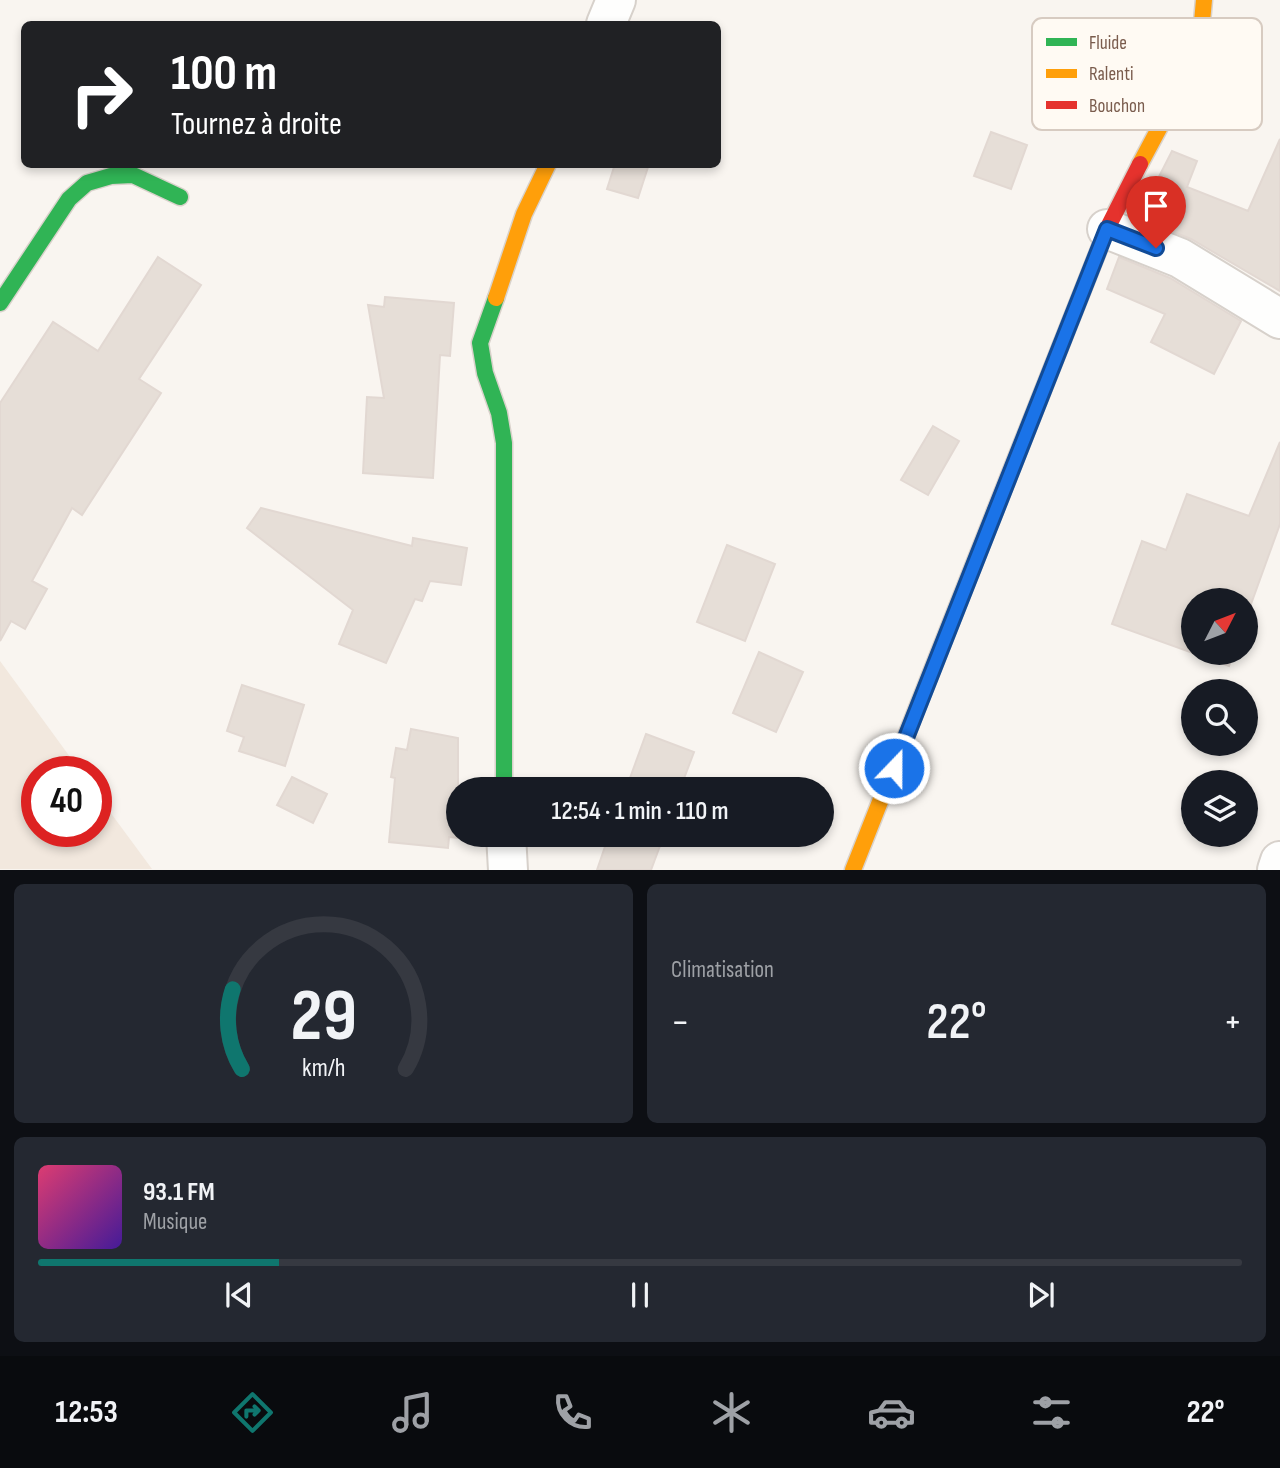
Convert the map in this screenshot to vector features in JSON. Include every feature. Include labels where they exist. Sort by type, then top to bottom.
[{"type":"street","points":[[608,21],[616,0]]},
{"type":"street","points":[[1202,18],[1203,0]]},
{"type":"street","points":[[853,870],[1107,229],[1158,130]]},
{"type":"street","points":[[504,777],[504,443],[499,412],[485,373],[480,343],[524,214],[546,168]]},
{"type":"street","points":[[0,303],[69,199],[87,183],[110,176],[133,175],[180,197]]},
{"type":"street","points":[[1107,229],[1180,258],[1280,319]]},
{"type":"street","points":[[507,847],[508,870]]},
{"type":"street","points":[[1277,870],[1280,861]]},
{"type":"shaded area","points":[[0,661],[69,756],[21,756],[21,847],[112,847],[112,815],[152,869],[0,869]]},
{"type":"building","points":[[991,132],[1027,145],[1011,189],[974,176]]},
{"type":"building","points":[[1280,139],[1280,291],[1191,239],[1138,218],[1172,151],[1197,161],[1187,187],[1248,211]]},
{"type":"building","points":[[614,168],[648,168],[638,198],[607,189]]},
{"type":"building","points":[[158,257],[201,285],[139,379],[161,393],[82,515],[72,508],[32,581],[47,589],[25,629],[11,621],[0,641],[0,403],[53,322],[98,351]]},
{"type":"building","points":[[1119,257],[1170,278],[1241,321],[1214,374],[1151,342],[1165,314],[1107,289]]},
{"type":"building","points":[[385,297],[454,303],[450,356],[440,355],[433,478],[363,473],[367,397],[384,398],[368,305],[384,307]]},
{"type":"building","points":[[933,426],[959,441],[928,495],[901,480]]},
{"type":"building","points":[[1280,442],[1280,524],[1257,588],[1181,588],[1181,649],[1112,624],[1142,541],[1166,550],[1187,494],[1249,516]]},
{"type":"building","points":[[261,508],[412,546],[413,538],[467,548],[461,585],[430,581],[422,601],[415,599],[386,663],[339,644],[353,610],[247,528]]},
{"type":"building","points":[[727,545],[775,564],[745,641],[697,622]]},
{"type":"building","points":[[759,652],[803,672],[776,732],[733,713]]},
{"type":"building","points":[[242,685],[304,705],[285,766],[239,751],[244,737],[227,731]]},
{"type":"building","points":[[411,729],[458,738],[458,777],[446,777],[448,848],[389,842],[395,778],[391,777],[396,748],[407,750]]},
{"type":"building","points":[[646,734],[694,752],[685,777],[630,777]]},
{"type":"building","points":[[292,777],[327,794],[313,823],[277,805]]},
{"type":"building","points":[[605,847],[660,847],[651,870],[597,870]]},
{"type":"traffic: fast","points":[[0,303],[69,199],[87,183],[111,176],[133,175],[180,197]]},
{"type":"traffic: fast","points":[[496,298],[480,343],[485,373],[499,413],[504,443],[504,777]]},
{"type":"traffic: slow","points":[[1202,18],[1204,0]]},
{"type":"traffic: slow","points":[[1140,164],[1158,130]]},
{"type":"traffic: slow","points":[[496,298],[524,214],[546,168]]},
{"type":"traffic: slow","points":[[853,870],[995,511]]},
{"type":"traffic: jam","points":[[995,511],[1107,229],[1140,164]]},
{"type":"route","points":[[894,768],[1107,229],[1156,248]]}]
